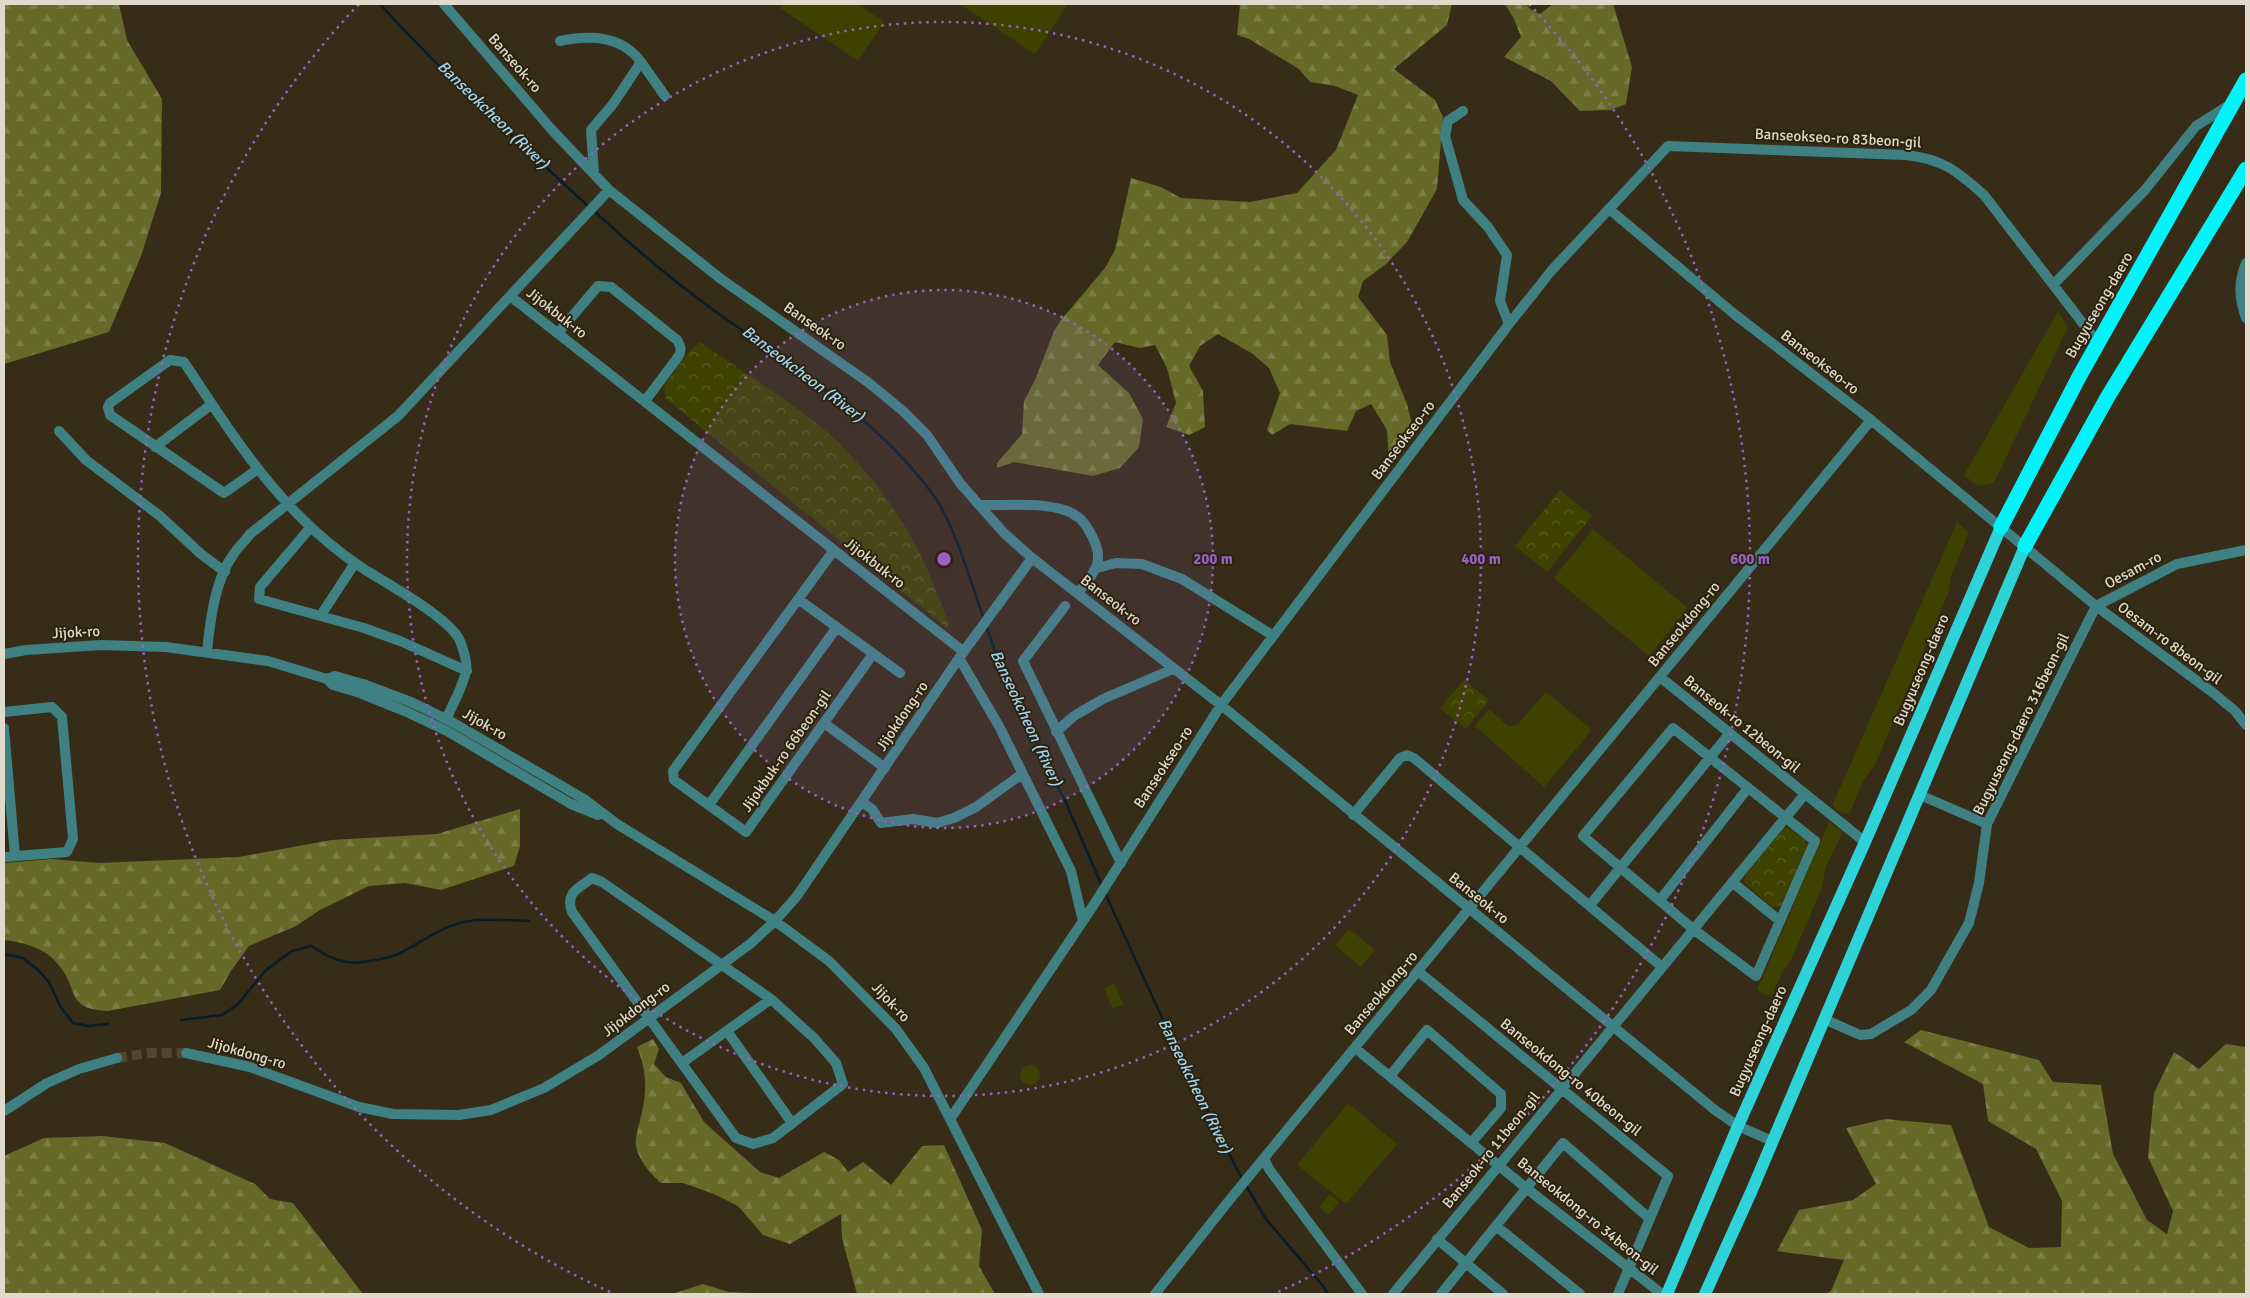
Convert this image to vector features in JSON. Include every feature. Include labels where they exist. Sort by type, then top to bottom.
[{"type":"highway","name":"Bugyuseong-daero","points":[[2001,527],[2098,343],[2246,80]]},
{"type":"highway","points":[[2025,546],[2107,398],[2246,169]]},
{"type":"main road","name":"Bugyuseong-daero","points":[[1667,1294],[1738,1126],[1865,842],[2001,527]]},
{"type":"main road","points":[[1704,1294],[1772,1142],[2025,546]]},
{"type":"street","name":"Banseok-ro","points":[[444,4],[552,130],[608,190],[721,280],[862,378],[903,411],[927,435],[960,483],[1004,534],[1032,558],[1221,705],[1715,1110],[1738,1126],[1772,1142]]},
{"type":"street","points":[[560,40],[584,36],[612,40],[636,54],[665,96]]},
{"type":"street","points":[[594,174],[591,130],[613,104],[642,62]]},
{"type":"street","points":[[2053,285],[2145,190],[2196,126],[2234,102]]},
{"type":"street","points":[[1462,111],[1448,121],[1445,136],[1463,200],[1488,227],[1508,255],[1500,301],[1509,324]]},
{"type":"street","name":"Banseokseo-ro 83beon-gil","points":[[1609,209],[1668,146],[1906,154],[1929,157],[1945,164],[1984,195],[2098,343]]},
{"type":"street","points":[[510,296],[608,190]]},
{"type":"street","name":"Banseokseo-ro","points":[[952,1118],[1091,909],[1221,705],[1272,635],[1353,532],[1509,324],[1552,270],[1609,209],[1733,312],[1871,420],[2001,527]]},
{"type":"street","points":[[2246,263],[2241,277],[2239,298],[2246,318]]},
{"type":"street","points":[[558,333],[598,286],[610,286],[676,340],[680,346],[681,352],[678,357],[645,401]]},
{"type":"street","name":"Jijokbuk-ro","points":[[207,652],[212,612],[218,587],[232,556],[250,534],[398,416],[510,296],[834,550],[962,655]]},
{"type":"street","points":[[258,469],[224,493],[110,415],[108,407],[110,403],[170,360],[184,362],[258,469],[286,504],[310,528],[355,563],[426,608],[459,639],[466,671],[446,719]]},
{"type":"street","points":[[155,447],[212,404]]},
{"type":"street","name":"Banseokdong-ro","points":[[1155,1294],[1227,1203],[1419,972],[1871,420]]},
{"type":"street","points":[[59,431],[86,460],[160,516],[201,554],[225,572]]},
{"type":"street","points":[[979,505],[1058,508],[1076,515],[1085,523],[1100,552],[1097,568],[1078,593]]},
{"type":"street","name":"Oesam-ro","points":[[2001,527],[2096,606],[2177,564],[2246,550]]},
{"type":"street","points":[[310,528],[260,587],[259,599],[321,615],[400,641],[466,671]]},
{"type":"street","name":"Jijokbuk-ro 66beon-gil","points":[[834,550],[673,771],[674,780],[746,832],[874,654]]},
{"type":"street","name":"Jijokdong-ro","points":[[186,1053],[250,1067],[359,1107],[392,1114],[459,1116],[491,1110],[544,1088],[599,1055],[750,944],[775,921],[797,896],[962,655],[1032,558]]},
{"type":"street","points":[[321,615],[355,563]]},
{"type":"street","points":[[1097,568],[1116,563],[1142,564],[1182,579],[1272,635]]},
{"type":"street","points":[[798,599],[900,673]]},
{"type":"street","points":[[1065,606],[1023,661],[1119,866]]},
{"type":"street","name":"Oesam-ro 8beon-gil","points":[[2096,606],[2212,692],[2235,711],[2246,725]]},
{"type":"street","name":"Bugyuseong-daero 316beon-gil","points":[[1824,1019],[1860,1035],[1871,1034],[1912,1010],[1924,999],[1969,923],[1979,883],[1987,824],[2096,606]]},
{"type":"street","points":[[709,805],[837,627]]},
{"type":"street","name":"Jijok-ro","points":[[4,654],[26,650],[101,645],[166,647],[268,661],[327,679],[333,685],[360,693],[407,712],[447,731],[571,804],[617,824]]},
{"type":"street","points":[[962,655],[1071,871],[1083,921]]},
{"type":"street","points":[[1056,732],[1074,716],[1103,699],[1173,668]]},
{"type":"street","name":"Jijok-ro","points":[[327,679],[335,676],[363,684],[411,702],[446,719],[584,800],[617,824],[775,921],[829,961],[896,1029],[924,1068],[952,1118],[1039,1294]]},
{"type":"street","name":"Banseok-ro 12beon-gil","points":[[1660,677],[1865,842]]},
{"type":"street","points":[[4,712],[52,707],[62,717],[73,839],[67,852],[4,857]]},
{"type":"street","points":[[824,723],[885,768]]},
{"type":"street","points":[[4,728],[15,856]]},
{"type":"street","points":[[1673,728],[1710,758],[1815,841],[1756,976],[1694,929],[1583,836],[1673,728]]},
{"type":"street","points":[[1590,906],[1730,734]]},
{"type":"street","points":[[1354,815],[1400,758],[1407,755],[1414,758],[1662,966]]},
{"type":"street","points":[[862,802],[872,809],[882,823],[913,819],[938,823],[954,818],[976,807],[1022,774]]},
{"type":"street","points":[[1660,900],[1748,788]]},
{"type":"street","name":"Banseok-ro 12beon-gil","points":[[1614,1026],[1805,794]]},
{"type":"street","points":[[1920,795],[1987,824]]},
{"type":"street","points":[[592,878],[602,882],[721,964],[771,999],[814,1038],[836,1063],[843,1084],[763,1143],[753,1144],[736,1138],[572,912],[569,903],[571,894],[592,878]]},
{"type":"street","points":[[1732,882],[1780,921]]},
{"type":"street","name":"Banseokdong-ro 40beon-gil","points":[[1419,972],[1668,1176],[1618,1294]]},
{"type":"street","points":[[682,1063],[771,999]]},
{"type":"street","name":"Banseok-ro 11beon-gil","points":[[1392,1294],[1614,1026]]},
{"type":"street","points":[[1390,1076],[1427,1030],[1501,1094],[1501,1108],[1471,1143]]},
{"type":"street","points":[[726,1032],[792,1123]]},
{"type":"street","name":"Banseokdong-ro 34beon-gil","points":[[1355,1048],[1526,1188],[1662,1294]]},
{"type":"street","points":[[4,1111],[47,1083],[79,1069],[117,1058]]},
{"type":"street","points":[[1441,1294],[1563,1143],[1650,1219]]},
{"type":"street","points":[[1264,1158],[1269,1169],[1362,1294]]},
{"type":"street","points":[[1496,1226],[1580,1294]]},
{"type":"street","points":[[1438,1239],[1465,1264],[1503,1294]]},
{"type":"green space","points":[[4,4],[119,4],[127,40],[162,99],[161,193],[141,256],[109,332],[4,364]]},
{"type":"green space","points":[[783,4],[858,4],[884,22],[858,61],[780,8]]},
{"type":"green space","points":[[960,4],[1068,4],[1035,54]]},
{"type":"green space","points":[[1240,4],[1452,4],[1447,25],[1394,69],[1435,100],[1443,117],[1437,189],[1407,242],[1386,264],[1363,281],[1358,297],[1387,335],[1390,362],[1407,404],[1413,429],[1389,463],[1387,430],[1371,404],[1356,411],[1347,431],[1290,424],[1272,435],[1267,430],[1280,393],[1269,368],[1253,354],[1218,334],[1200,346],[1189,366],[1203,391],[1205,427],[1189,435],[1166,427],[1176,403],[1167,368],[1155,345],[1140,348],[1115,342],[1098,365],[1129,393],[1143,419],[1139,447],[1120,468],[1093,476],[1014,462],[997,468],[997,463],[1022,434],[1024,401],[1035,380],[1054,331],[1105,268],[1115,250],[1131,178],[1161,187],[1181,198],[1250,202],[1297,193],[1336,150],[1358,95],[1335,86],[1310,82],[1299,69],[1249,39],[1237,35]]},
{"type":"green space","points":[[1505,4],[1526,4],[1530,9],[1540,14],[1553,4],[1613,4],[1632,67],[1626,104],[1611,110],[1580,111],[1551,81],[1504,57],[1521,37],[1514,19]]},
{"type":"green space","points":[[2058,312],[2068,327],[1994,483],[1978,486],[1964,475]]},
{"type":"green space","points":[[700,342],[816,423],[855,459],[898,515],[919,552],[949,624],[947,628],[666,399],[664,386],[688,353]]},
{"type":"green space","points":[[1560,490],[1592,516],[1547,572],[1515,546]]},
{"type":"green space","points":[[1957,522],[1969,533],[1951,576],[1948,594],[1875,765],[1863,781],[1850,813],[1843,814],[1832,806]]},
{"type":"green space","points":[[1593,529],[1688,608],[1649,656],[1554,578]]},
{"type":"green space","points":[[1464,680],[1489,700],[1466,729],[1440,708]]},
{"type":"green space","points":[[1545,693],[1549,694],[1592,730],[1544,787],[1475,726],[1489,709],[1509,727],[1517,725]]},
{"type":"green space","points":[[520,809],[520,846],[514,866],[441,890],[405,883],[369,886],[320,910],[296,926],[249,946],[220,990],[108,1011],[95,1010],[80,1003],[61,968],[43,951],[28,945],[4,940],[4,863],[51,859],[99,863],[239,857],[331,840],[437,834]]},
{"type":"green space","points":[[1829,822],[1841,830],[1841,836],[1826,866],[1822,888],[1792,958],[1781,975],[1771,997],[1757,990]]},
{"type":"green space","points":[[1783,828],[1789,828],[1806,841],[1807,848],[1781,906],[1772,907],[1745,883],[1745,876]]},
{"type":"green space","points":[[1349,929],[1375,950],[1361,967],[1335,945]]},
{"type":"green space","points":[[1114,983],[1123,1004],[1113,1009],[1104,988]]},
{"type":"green space","points":[[1921,1030],[2039,1060],[2053,1082],[2101,1085],[2113,1154],[2147,1220],[2167,1234],[2173,1211],[2148,1157],[2154,1093],[2174,1052],[2199,1069],[2226,1044],[2246,1047],[2246,1294],[1824,1294],[1831,1291],[1844,1260],[1777,1251],[1799,1210],[1853,1200],[1876,1184],[1846,1128],[1885,1119],[1951,1125],[1989,1227],[2029,1248],[2061,1247],[2062,1201],[2036,1149],[1988,1121],[1983,1084],[1904,1042]]},
{"type":"green space","points":[[653,1039],[659,1049],[654,1064],[666,1077],[681,1083],[704,1122],[760,1172],[779,1178],[824,1152],[839,1160],[848,1172],[863,1162],[891,1185],[922,1146],[944,1145],[982,1230],[979,1266],[995,1294],[857,1294],[842,1238],[841,1214],[790,1244],[763,1235],[738,1206],[714,1194],[683,1183],[661,1183],[643,1163],[636,1144],[644,1104],[645,1086],[644,1069],[637,1047]]},
{"type":"green space","points":[[1030,1065],[1037,1068],[1040,1075],[1037,1082],[1030,1085],[1023,1082],[1020,1075],[1023,1068]]},
{"type":"green space","points":[[1348,1103],[1397,1144],[1346,1204],[1297,1165]]},
{"type":"green space","points":[[102,1136],[165,1143],[255,1184],[270,1199],[293,1203],[363,1294],[4,1294],[4,1156],[44,1138]]},
{"type":"green space","points":[[1330,1194],[1339,1202],[1328,1215],[1319,1207]]},
{"type":"green space","points":[[703,1284],[729,1292],[776,1294],[672,1294]]},
{"type":"waterway","name":"Banseokcheon (River)","points":[[380,4],[456,82],[589,207]]},
{"type":"waterway","name":"Banseokcheon (River)","points":[[593,210],[639,251],[702,302],[834,396],[887,442],[912,468],[942,508],[956,538],[984,619]]},
{"type":"waterway","name":"Banseokcheon (River)","points":[[986,626],[1006,680],[1066,803],[1102,886]]},
{"type":"waterway","name":"Banseokcheon (River)","points":[[1105,893],[1185,1068],[1242,1179]]},
{"type":"waterway","points":[[181,1020],[222,1015],[238,1004],[266,970],[292,951],[311,946],[336,959],[352,962],[369,961],[396,955],[436,933],[460,923],[485,920],[529,921]]},
{"type":"waterway","points":[[4,954],[23,958],[38,970],[49,982],[60,1006],[73,1023],[89,1026],[108,1024]]},
{"type":"waterway","name":"Banseokcheon (River)","points":[[1245,1184],[1266,1219],[1328,1294]]},
{"type":"tunnel","points":[[117,1058],[149,1053],[186,1053]]}]
